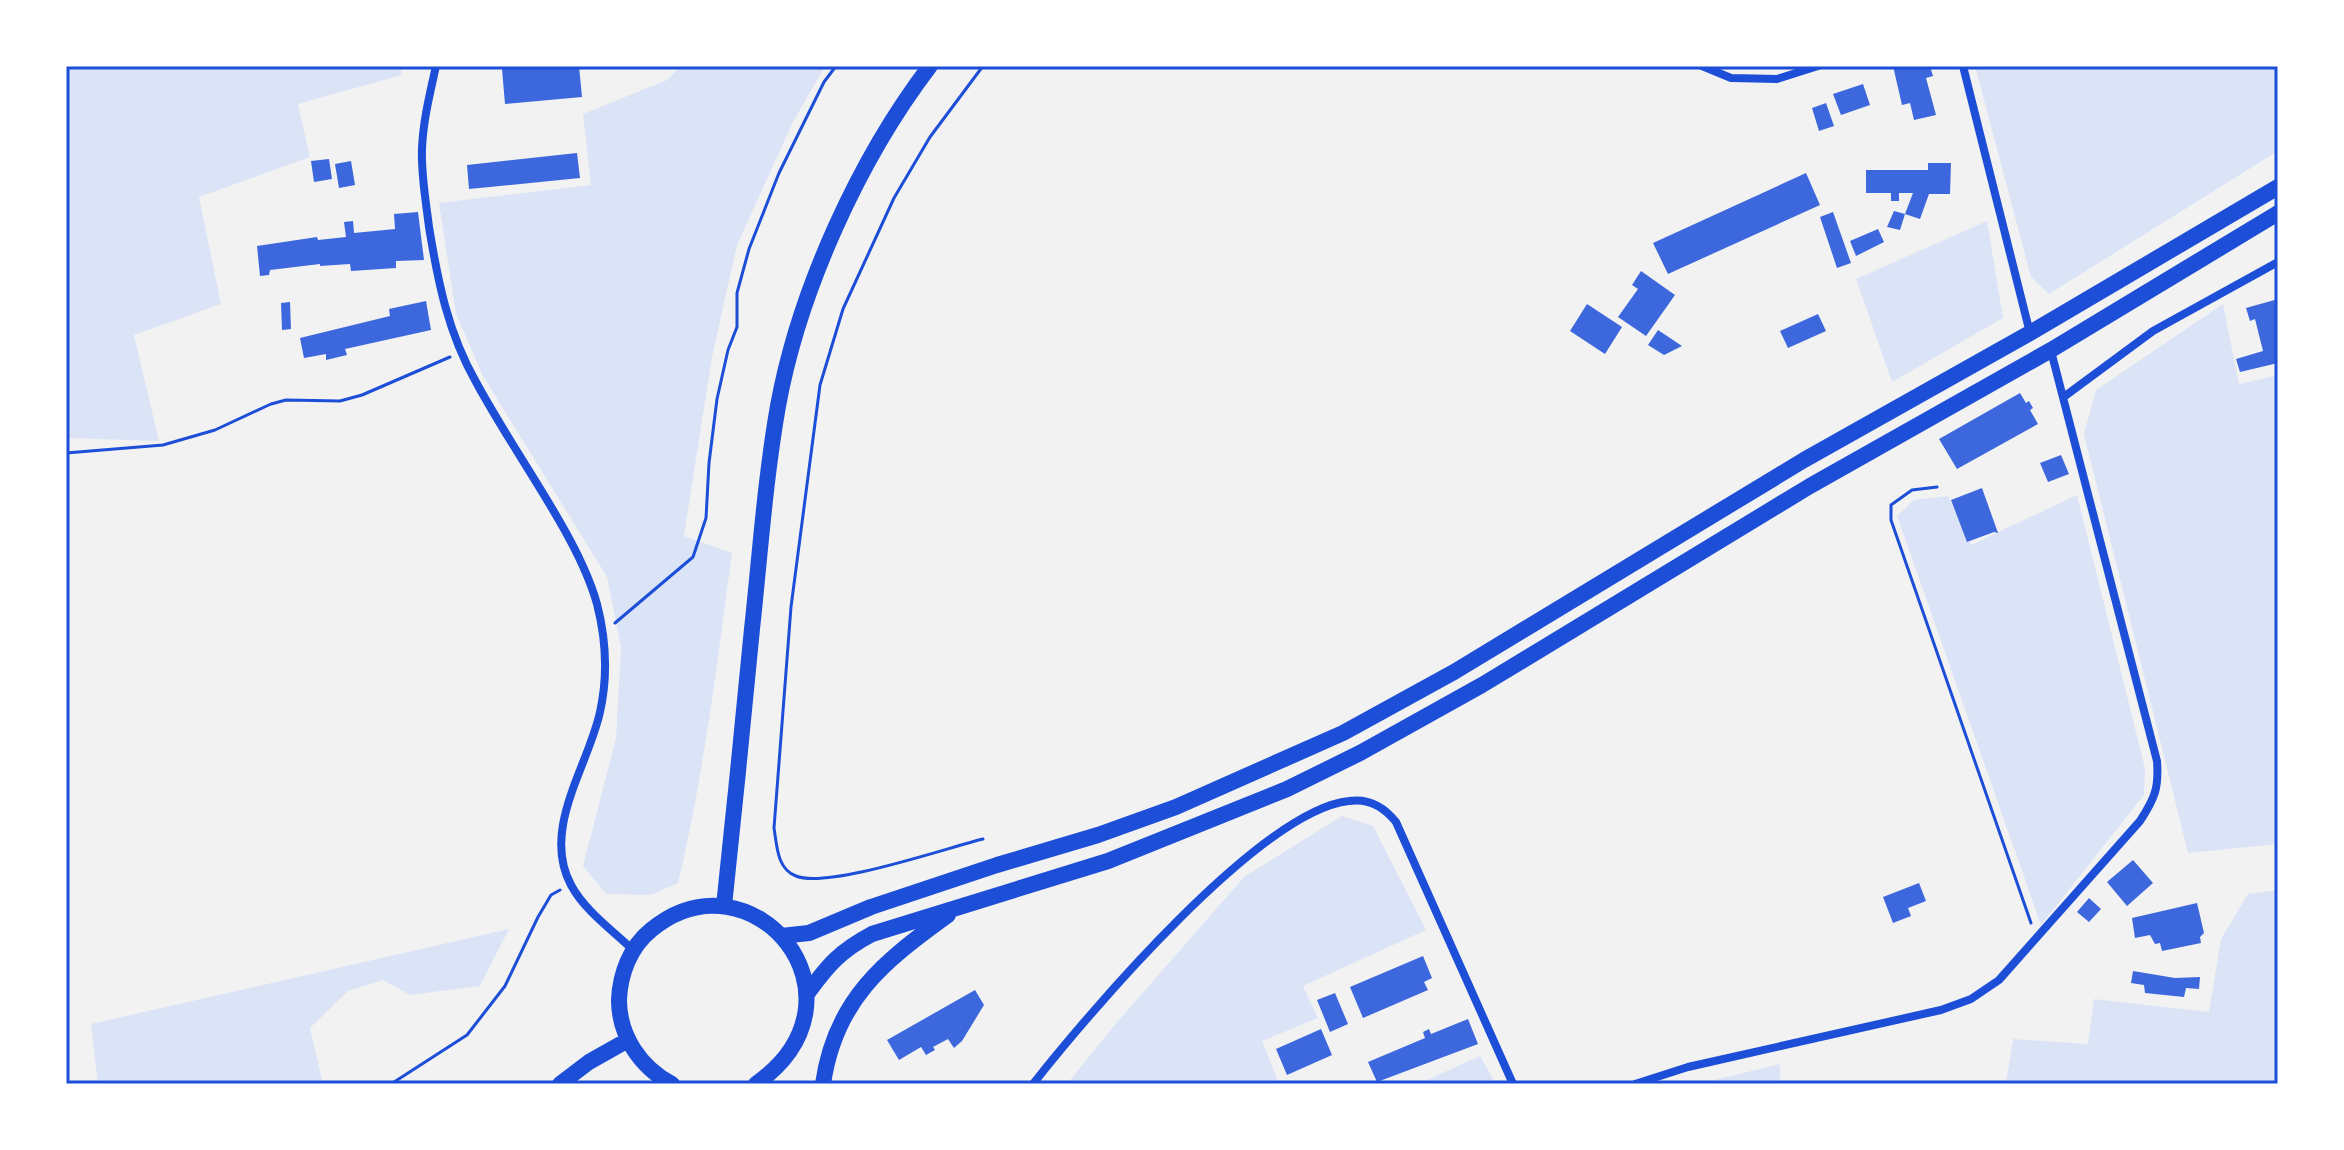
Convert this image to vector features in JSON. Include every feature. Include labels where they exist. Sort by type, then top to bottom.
[{"type":"main road","points":[[724,906],[768,478],[779,404],[812,288],[854,187],[879,142],[930,66]]},
{"type":"main road","points":[[781,936],[809,933],[871,907],[1163,812],[1343,733],[1454,672],[1804,460],[2030,333],[2278,187]]},
{"type":"main road","points":[[807,994],[830,962],[846,948],[872,934],[1108,861],[1287,789],[1360,753],[1482,685],[1810,486],[2051,350],[2278,213]]},
{"type":"main road","points":[[672,1084],[641,1061],[628,1040],[619,1004],[625,967],[633,950],[653,928],[678,912],[724,906],[760,918],[781,936],[798,962],[807,994],[804,1023],[794,1048],[778,1069],[756,1084]]},
{"type":"main road","points":[[823,1084],[826,1062],[837,1028],[856,995],[876,971],[901,949],[955,909]]},
{"type":"main road","points":[[560,1084],[589,1062],[628,1040]]},
{"type":"street","points":[[436,66],[423,140],[423,187],[445,312],[476,383],[529,467],[581,560],[604,633],[604,690],[599,714],[566,810],[561,839],[562,864],[582,902],[633,950]]},
{"type":"street","points":[[1702,66],[1731,78],[1777,79],[1818,66]]},
{"type":"street","points":[[1963,66],[2030,333]]},
{"type":"street","points":[[2065,396],[2153,331],[2278,262]]},
{"type":"street","points":[[1635,1084],[1688,1067],[1941,1010],[1971,999],[1999,980],[2140,821],[2153,800],[2159,783],[2157,761],[2051,350]]},
{"type":"street","points":[[1033,1084],[1070,1037],[1153,946],[1220,881],[1290,825],[1336,803],[1352,800],[1384,808],[1396,822],[1513,1084]]},
{"type":"path","points":[[604,633],[693,557],[706,518],[717,399],[728,350],[737,327],[737,293],[749,249],[779,173],[824,82],[836,66]]},
{"type":"path","points":[[983,66],[930,137],[894,198],[843,309],[820,385],[791,607],[774,828],[779,861],[795,876],[819,879],[855,873],[983,839]]},
{"type":"path","points":[[66,453],[163,445],[215,430],[286,400],[340,401],[362,395],[461,353]]},
{"type":"path","points":[[1937,487],[1912,490],[1891,505],[1891,520],[2036,939]]},
{"type":"path","points":[[391,1084],[467,1035],[505,986],[551,895],[570,884]]},
{"type":"shaded area","points":[[66,66],[400,66],[402,75],[298,104],[310,157],[199,197],[221,304],[134,335],[159,441],[66,438]]},
{"type":"shaded area","points":[[681,66],[825,66],[793,122],[737,245],[712,357],[684,536],[732,553],[703,760],[678,883],[651,895],[606,894],[583,866],[616,738],[621,647],[607,577],[483,376],[456,314],[439,203],[591,185],[583,114],[667,80]]},
{"type":"shaded area","points":[[1975,66],[2278,66],[2278,151],[2049,294],[2031,277]]},
{"type":"shaded area","points":[[1987,221],[2003,318],[1892,382],[1856,279]]},
{"type":"shaded area","points":[[2223,304],[2239,384],[2278,375],[2278,844],[2188,853],[2084,434],[2096,390]]},
{"type":"shaded area","points":[[2077,495],[2145,768],[2144,795],[2041,925],[1897,516],[1914,500],[1948,496],[1971,545]]},
{"type":"shaded area","points":[[1342,816],[1373,826],[1426,930],[1303,986],[1318,1018],[1262,1041],[1279,1084],[1067,1084],[1244,877]]},
{"type":"shaded area","points":[[2278,890],[2278,1084],[2006,1084],[2013,1039],[2088,1044],[2094,999],[2209,1012],[2221,939],[2248,894]]},
{"type":"shaded area","points":[[509,929],[480,986],[410,995],[383,980],[348,991],[310,1028],[323,1084],[98,1084],[91,1024]]},
{"type":"shaded area","points":[[1480,1056],[1496,1084],[1418,1084]]},
{"type":"shaded area","points":[[1780,1064],[1780,1084],[1698,1084]]},
{"type":"building","points":[[579,66],[582,97],[505,104],[502,69]]},
{"type":"building","points":[[1893,66],[1930,66],[1933,76],[1926,78],[1936,115],[1914,120],[1910,103],[1902,105]]},
{"type":"building","points":[[1863,84],[1870,105],[1841,115],[1833,94]]},
{"type":"building","points":[[1826,103],[1834,126],[1819,131],[1812,108]]},
{"type":"building","points":[[577,153],[580,178],[469,189],[467,165]]},
{"type":"building","points":[[329,159],[332,179],[314,182],[311,161]]},
{"type":"building","points":[[351,161],[355,185],[339,188],[335,164]]},
{"type":"building","points":[[1928,163],[1951,163],[1950,194],[1929,194],[1920,219],[1905,214],[1913,193],[1899,193],[1899,201],[1891,201],[1891,193],[1866,193],[1866,170],[1928,170]]},
{"type":"building","points":[[1806,173],[1820,205],[1668,274],[1653,243]]},
{"type":"building","points":[[1894,211],[1905,214],[1900,230],[1887,227]]},
{"type":"building","points":[[418,212],[424,260],[396,261],[396,268],[351,271],[350,264],[320,264],[270,270],[269,275],[260,276],[257,246],[317,237],[318,240],[346,237],[344,222],[353,221],[354,233],[395,229],[394,214]]},
{"type":"building","points":[[1833,212],[1851,263],[1837,268],[1820,217]]},
{"type":"building","points":[[1878,229],[1884,242],[1856,256],[1850,241]]},
{"type":"building","points":[[1641,271],[1675,295],[1646,336],[1618,317],[1638,289],[1632,285]]},
{"type":"building","points":[[2278,299],[2278,363],[2240,372],[2236,359],[2263,351],[2255,319],[2250,321],[2246,308]]},
{"type":"building","points":[[426,301],[431,330],[345,349],[347,355],[326,360],[326,354],[304,358],[300,338],[390,316],[389,309]]},
{"type":"building","points":[[290,302],[291,329],[282,330],[281,303]]},
{"type":"building","points":[[1587,304],[1622,327],[1605,354],[1570,331]]},
{"type":"building","points":[[1818,314],[1826,331],[1788,348],[1780,331]]},
{"type":"building","points":[[1658,330],[1682,346],[1664,355],[1648,345]]},
{"type":"building","points":[[2020,393],[2026,403],[2029,401],[2038,424],[1957,469],[1939,439]]},
{"type":"building","points":[[2061,455],[2069,474],[2048,482],[2040,463]]},
{"type":"building","points":[[1982,488],[1998,533],[1967,542],[1951,500]]},
{"type":"building","points":[[2133,860],[2153,883],[2127,906],[2107,882]]},
{"type":"building","points":[[1919,883],[1926,901],[1908,908],[1911,916],[1893,923],[1883,897]]},
{"type":"building","points":[[2089,898],[2101,909],[2089,922],[2077,912]]},
{"type":"building","points":[[2197,903],[2204,933],[2200,937],[2201,943],[2162,951],[2160,943],[2155,944],[2150,935],[2135,938],[2132,918]]},
{"type":"building","points":[[1423,956],[1432,978],[1424,982],[1428,990],[1363,1018],[1350,987]]},
{"type":"building","points":[[2133,971],[2175,978],[2200,977],[2199,989],[2186,988],[2184,997],[2145,993],[2144,985],[2131,983]]},
{"type":"building","points":[[975,990],[984,1005],[962,1041],[954,1048],[948,1039],[926,1055],[921,1047],[899,1060],[887,1040]]},
{"type":"building","points":[[1335,993],[1348,1024],[1330,1032],[1317,1000]]},
{"type":"building","points":[[1468,1019],[1478,1044],[1377,1082],[1368,1062],[1425,1038],[1423,1032],[1429,1029],[1431,1034]]},
{"type":"building","points":[[1321,1029],[1332,1055],[1287,1075],[1276,1049]]}]
